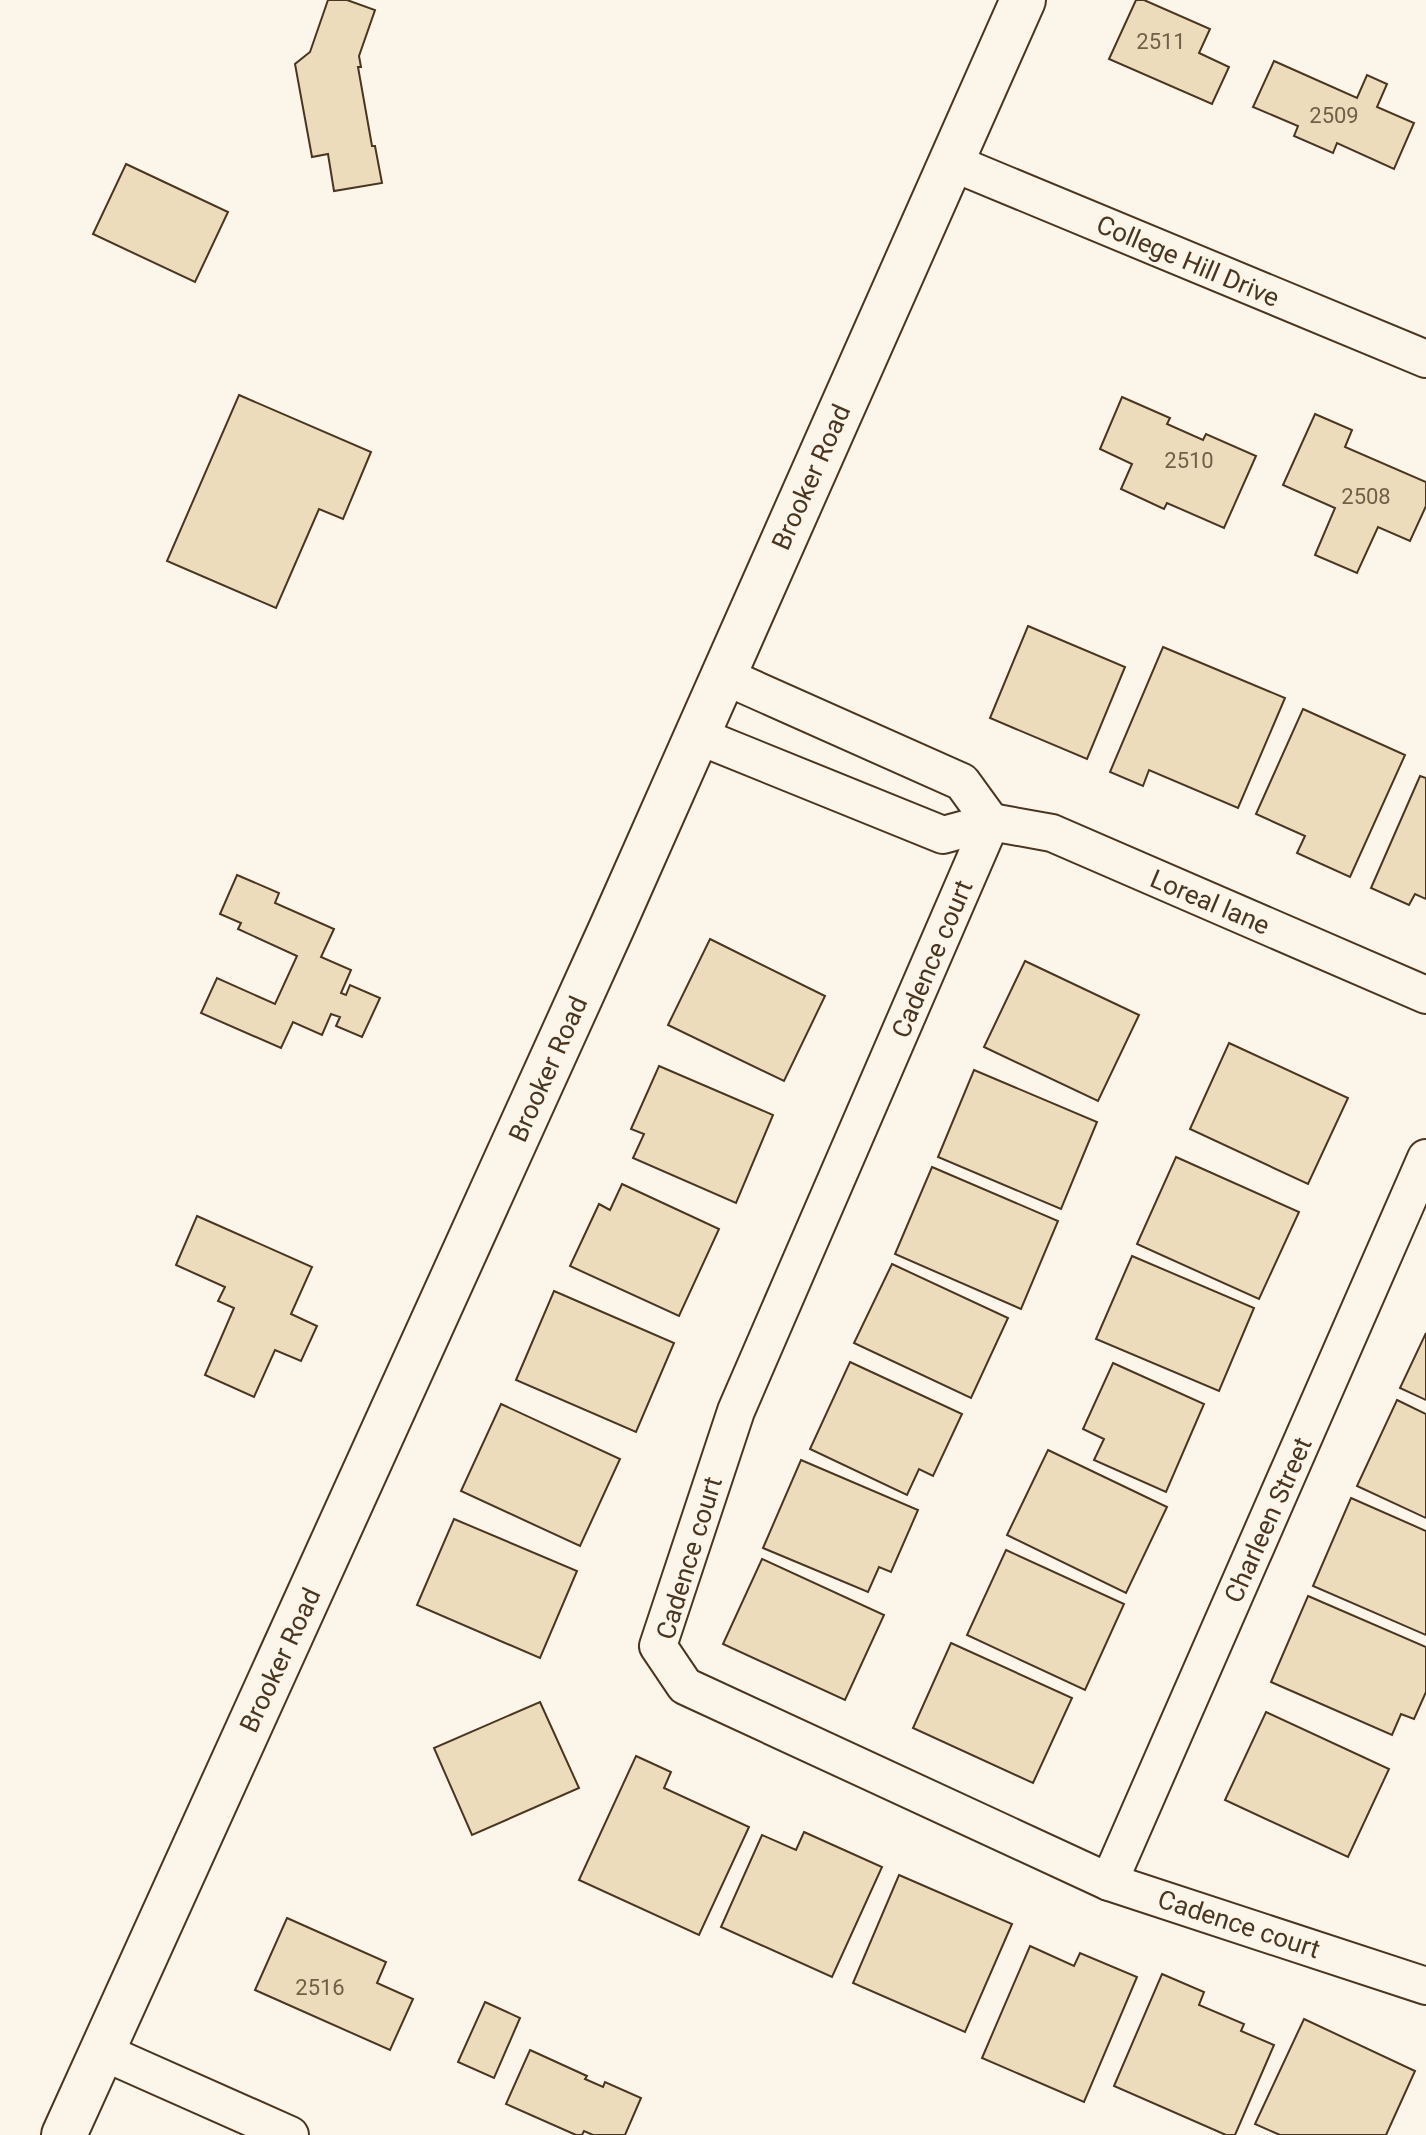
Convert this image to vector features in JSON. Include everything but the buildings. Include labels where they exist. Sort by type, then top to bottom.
[{"type":"street","name":"Brooker Road","points":[[64,2135],[593,970],[1023,0]]},
{"type":"street","name":"College Hill Drive","points":[[951,162],[1426,359]]},
{"type":"street","points":[[722,675],[962,782],[991,822]]},
{"type":"street","name":"Loreal lane","points":[[696,735],[943,835],[991,822],[1052,833],[1426,995]]},
{"type":"street","points":[[850,796],[872,743]]},
{"type":"street","name":"Cadence court","points":[[991,822],[736,1411],[658,1646],[685,1686],[1109,1882],[1426,1986]]},
{"type":"street","name":"Charleen Street","points":[[1109,1882],[1426,1158]]},
{"type":"street","points":[[101,2051],[290,2135]]}]
